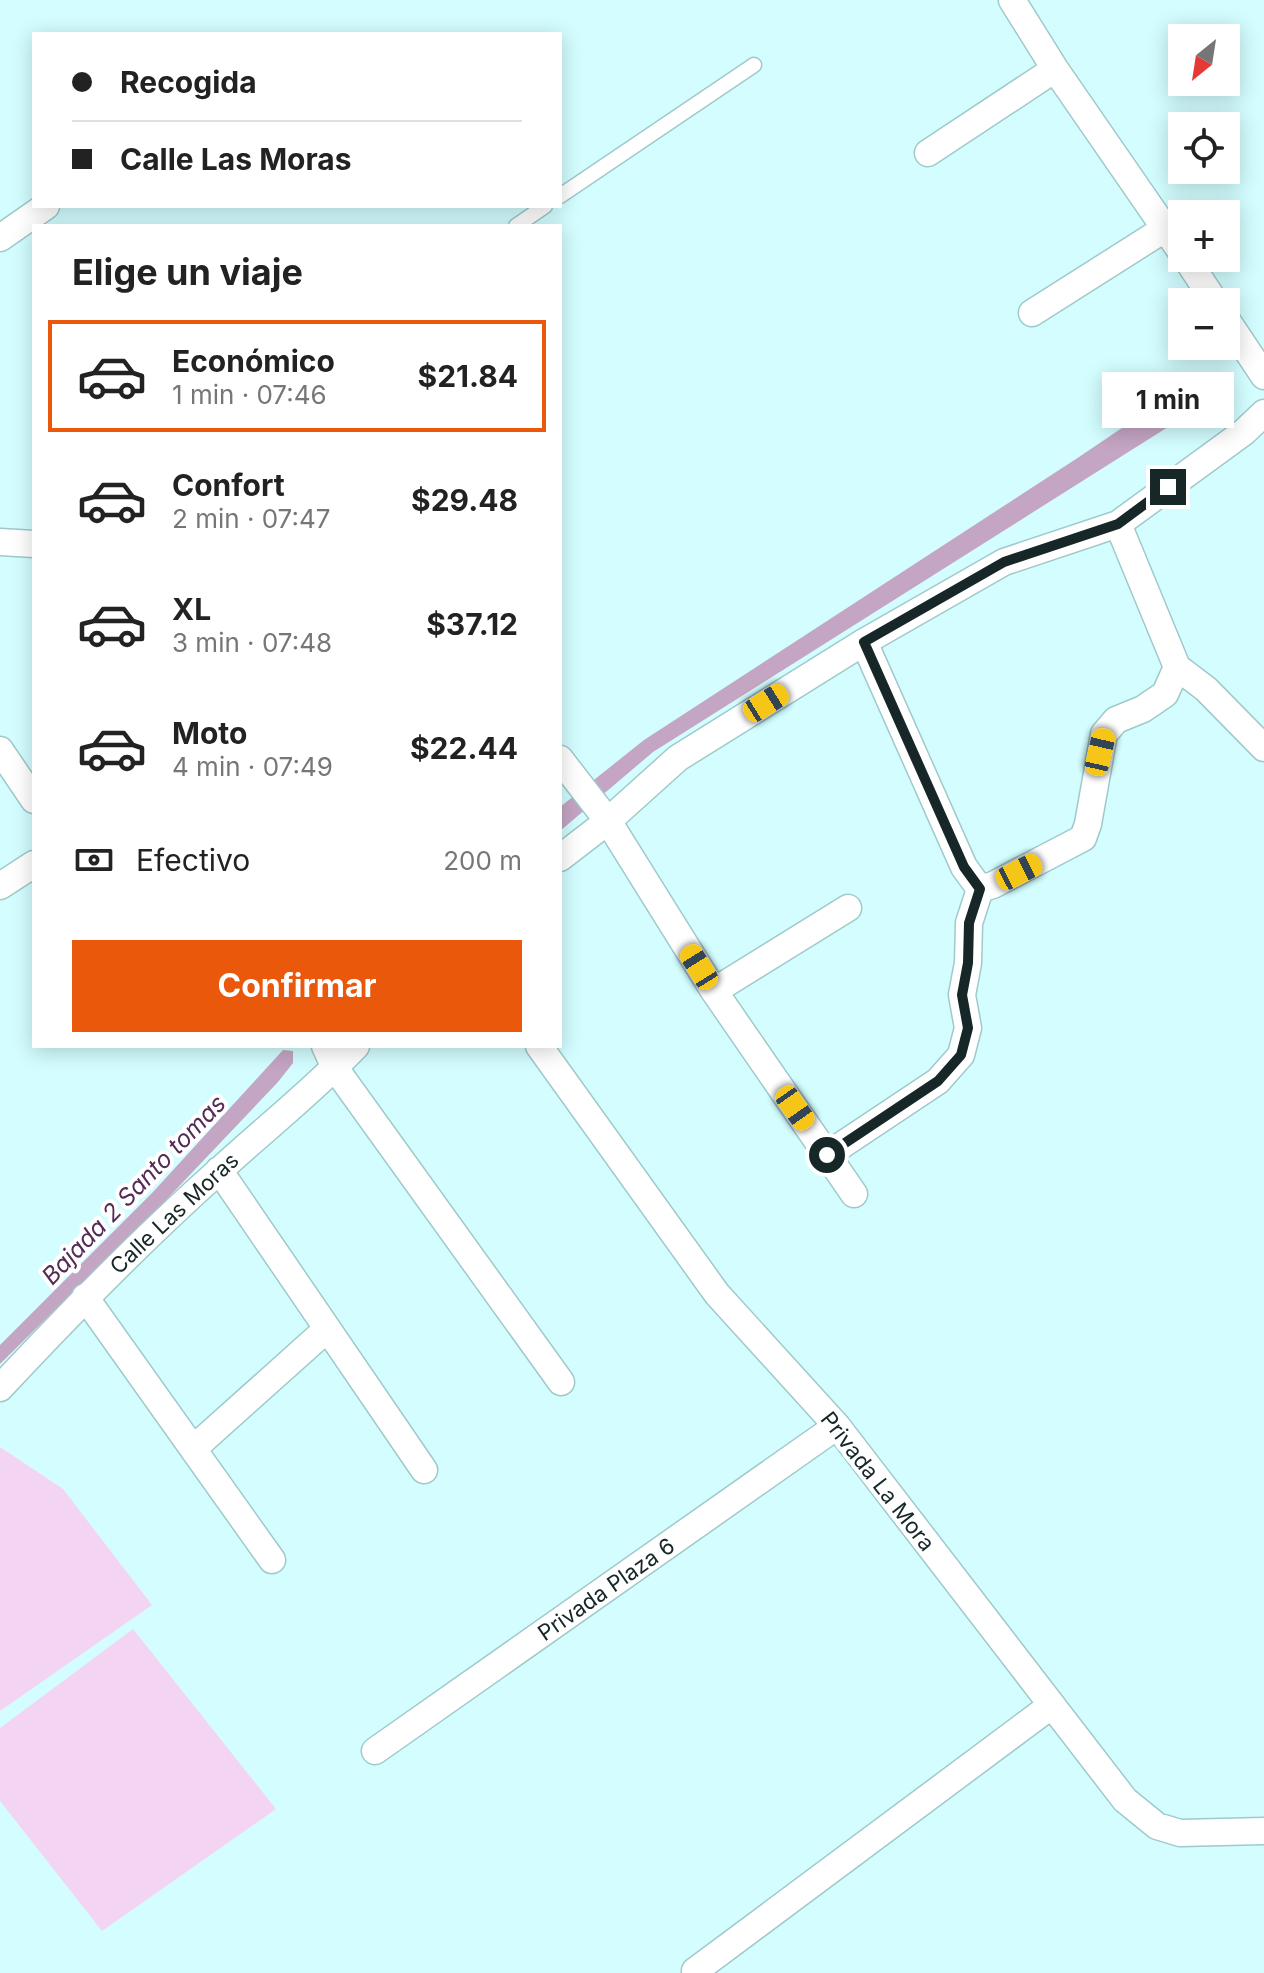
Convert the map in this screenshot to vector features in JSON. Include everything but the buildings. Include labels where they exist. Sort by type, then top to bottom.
[{"type":"street","points":[[1012,0],[1055,69],[1168,231]]},
{"type":"street","points":[[928,153],[1055,69]]},
{"type":"street","points":[[0,238],[43,208]]},
{"type":"street","points":[[1032,313],[1166,228]]},
{"type":"street","points":[[1240,340],[1264,376]]},
{"type":"street","points":[[562,856],[608,821],[678,758],[864,642],[1004,562],[1118,524],[1244,432],[1264,413]]},
{"type":"street","points":[[1118,524],[1177,667],[1206,689],[1264,748]]},
{"type":"street","points":[[0,542],[32,544]]},
{"type":"street","points":[[864,642],[964,867],[980,889]]},
{"type":"street","points":[[980,889],[1083,838],[1104,734],[1116,720],[1143,709],[1165,694],[1177,667]]},
{"type":"street","points":[[0,750],[32,797]]},
{"type":"street","points":[[562,762],[608,821],[714,991],[854,1194]]},
{"type":"street","points":[[0,886],[32,865]]},
{"type":"street","points":[[827,1155],[938,1081],[961,1055],[968,1028],[962,995],[968,963],[969,923],[980,889]]},
{"type":"street","points":[[714,991],[848,908]]},
{"type":"street","name":"Calle Las Moras","points":[[0,1388],[85,1297],[219,1170],[330,1057],[351,1048]]},
{"type":"street","name":"Privada La Mora","points":[[540,1048],[717,1294],[837,1426],[1125,1800],[1157,1826],[1180,1833],[1264,1831]]},
{"type":"street","points":[[330,1057],[561,1382]]},
{"type":"street","points":[[219,1170],[424,1470]]},
{"type":"street","points":[[85,1297],[272,1560]]},
{"type":"street","points":[[193,1449],[327,1329]]},
{"type":"street","name":"Privada Plaza 6","points":[[375,1751],[837,1426]]},
{"type":"street","points":[[695,1971],[1052,1705]]},
{"type":"lane","points":[[562,195],[754,65]]},
{"type":"lane","points":[[519,224],[542,208]]},
{"type":"shaded area","points":[[1199,376],[1217,383],[1212,398],[1187,415],[653,752],[562,829],[562,805],[644,740]]},
{"type":"shaded area","points":[[283,1050],[293,1051],[293,1063],[278,1082],[165,1201],[0,1364],[0,1345],[153,1192]]},
{"type":"shaded area","points":[[0,1447],[63,1489],[152,1605],[0,1711]]},
{"type":"shaded area","points":[[133,1629],[276,1809],[102,1931],[0,1801],[0,1728]]},
{"type":"waterway","points":[[1207,389],[1224,379]]},
{"type":"route","points":[[827,1155],[938,1081],[961,1055],[968,1028],[962,995],[968,963],[969,923],[980,889],[964,867],[864,642],[1004,562],[1118,524],[1168,487]]},
{"type":"water label","name":"Bajada 2 Santo tomas","points":[[134,1190]]}]
